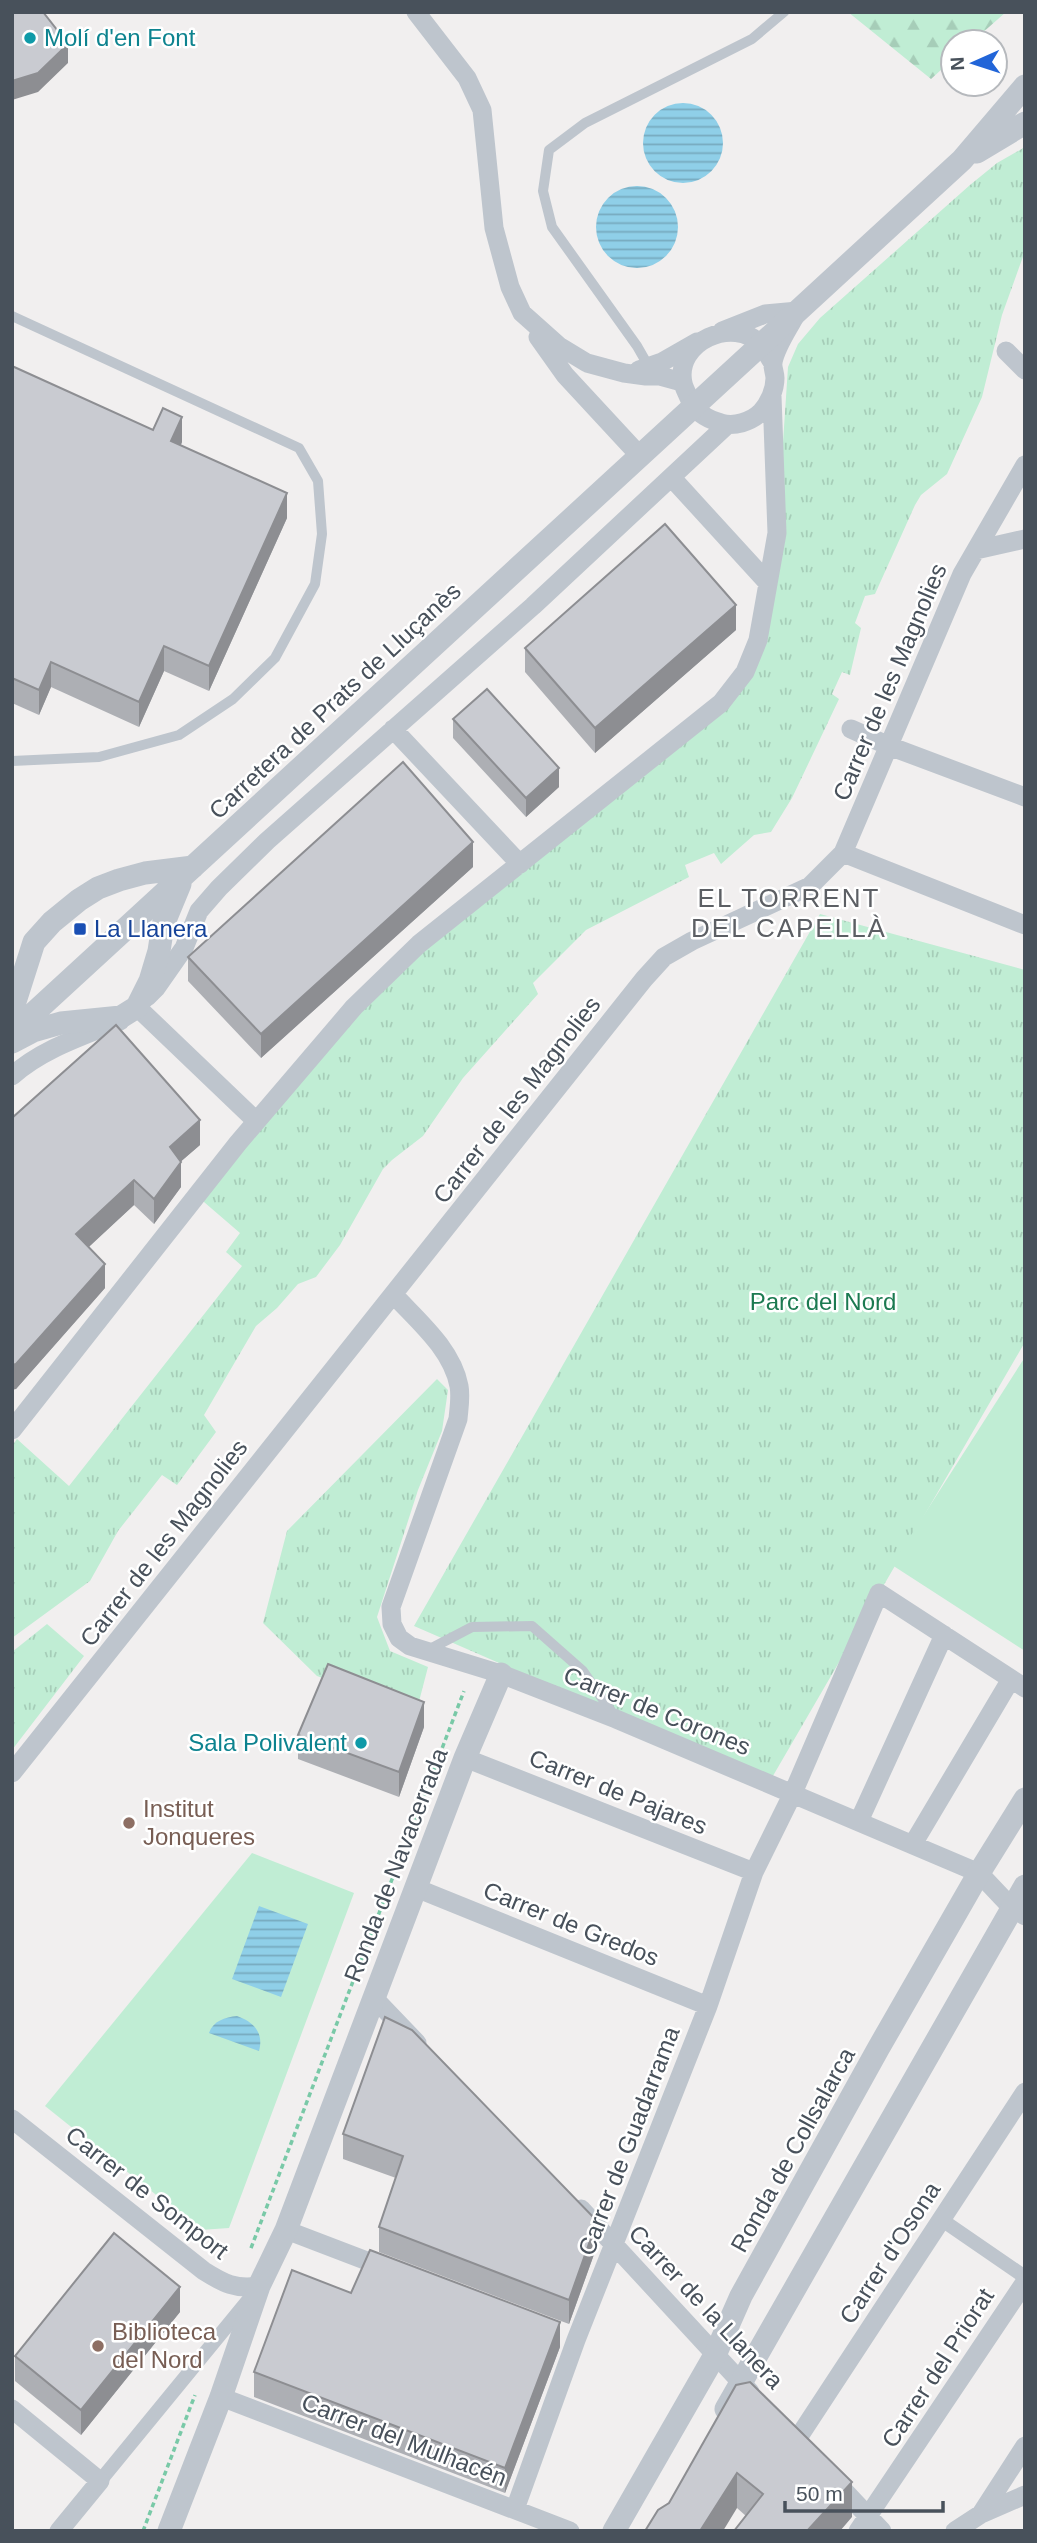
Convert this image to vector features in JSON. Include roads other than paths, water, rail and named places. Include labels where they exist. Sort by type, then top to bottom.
[{"type":"street","points":[[415,12],[467,78],[482,110],[494,228],[510,287],[522,313],[565,375],[640,456]]},
{"type":"street","name":"Carretera de Prats de Lluçanès","points":[[12,1033],[693,408],[767,354],[798,311],[962,160],[1025,86]]},
{"type":"street","name":"Carretera de Prats de Lluçanès","points":[[962,160],[1025,123]]},
{"type":"street","points":[[624,373],[662,362],[710,336],[765,314],[798,311]]},
{"type":"street","points":[[522,313],[559,346],[587,363],[624,373],[660,376],[682,382]]},
{"type":"street","points":[[12,1430],[256,1121],[354,1007],[419,944],[721,704],[745,672],[758,640],[777,533],[772,396],[775,379],[767,354],[748,336],[732,331],[710,336],[690,352],[683,368],[682,382],[693,408],[709,420],[727,425],[739,424],[752,419],[772,396]]},
{"type":"street","points":[[1006,351],[1025,370]]},
{"type":"street","points":[[12,1076],[23,1066],[58,1046],[125,1019],[156,988],[184,948],[199,912],[219,888],[267,841],[673,478],[727,425]]},
{"type":"street","name":"Carrer de les Magnolies","points":[[12,1773],[643,979],[664,957],[692,941],[810,886],[843,853],[962,574],[1025,465]]},
{"type":"street","points":[[673,478],[768,583]]},
{"type":"street","points":[[976,550],[1025,539]]},
{"type":"street","points":[[393,729],[520,864]]},
{"type":"street","points":[[851,729],[1025,797]]},
{"type":"street","points":[[843,853],[1025,925]]},
{"type":"street","points":[[12,1010],[34,942],[52,922],[98,888],[145,873],[193,867]]},
{"type":"street","points":[[12,1042],[33,1031],[61,1023],[121,1017],[137,1007],[150,981],[171,903],[193,867]]},
{"type":"street","points":[[30,953],[32,992],[40,1007],[55,1015],[98,1021]]},
{"type":"street","points":[[137,1007],[256,1121]]},
{"type":"street","points":[[394,1295],[437,1342],[452,1364],[459,1385],[458,1419],[391,1607],[392,1624],[399,1638],[424,1651],[501,1674]]},
{"type":"street","points":[[793,1793],[879,1592],[1018,1684],[913,1844]]},
{"type":"street","points":[[859,1821],[944,1635]]},
{"type":"street","name":"Carrer de Corones","points":[[501,1674],[616,1719],[979,1873]]},
{"type":"street","name":"Ronda de Navacerrada","points":[[169,2531],[221,2397],[259,2287],[286,2230],[465,1758],[501,1674]]},
{"type":"street","name":"Carrer de Pajares","points":[[465,1758],[754,1872]]},
{"type":"street","name":"Carrer de Guadarrama","points":[[515,2509],[570,2338],[615,2244],[708,2006],[754,1872],[793,1793]]},
{"type":"street","name":"Ronda de Collsalarca","points":[[614,2531],[715,2355],[741,2296],[979,1873],[1025,1799]]},
{"type":"street","points":[[979,1873],[1018,1912]]},
{"type":"street","points":[[715,2428],[1018,1912],[1025,1886]]},
{"type":"street","name":"Carrer de Gredos","points":[[416,1888],[708,2006]]},
{"type":"street","points":[[374,1998],[432,2057]]},
{"type":"street","name":"Carrer d'Osona","points":[[796,2441],[1025,2092]]},
{"type":"street","name":"Carrer de Somport","points":[[12,2119],[204,2271],[236,2287],[259,2287]]},
{"type":"street","name":"Carrer de la Llanera","points":[[567,2195],[760,2402]]},
{"type":"street","points":[[942,2220],[1025,2279]]},
{"type":"street","points":[[286,2230],[412,2278]]},
{"type":"street","name":"Carrer del Priorat","points":[[870,2526],[1025,2279]]},
{"type":"street","points":[[59,2531],[259,2287]]},
{"type":"street","name":"Carrer del Mulhacén","points":[[221,2397],[570,2531]]},
{"type":"street","points":[[12,2409],[100,2480]]},
{"type":"street","points":[[981,2514],[1025,2446]]},
{"type":"street","points":[[824,2469],[870,2526]]},
{"type":"street","points":[[955,2531],[981,2514],[1025,2495]]},
{"type":"lane","points":[[649,367],[552,226],[543,191],[549,150],[585,123],[752,38],[784,12]]},
{"type":"lane","points":[[12,316],[299,448],[318,481],[322,534],[315,584],[310,595],[275,658],[233,699],[179,735],[99,757],[12,761]]},
{"type":"lane","points":[[424,1651],[472,1626],[532,1626],[583,1671],[616,1719]]},
{"type":"water","points":[[683,103],[698,106],[711,115],[720,128],[723,143],[720,158],[711,171],[698,180],[683,183],[668,180],[655,171],[646,158],[643,143],[646,128],[655,115],[668,106]]},
{"type":"water","points":[[637,186],[653,189],[666,198],[675,211],[678,227],[675,243],[666,256],[653,265],[637,268],[621,265],[608,256],[599,243],[596,227],[599,211],[608,198],[621,189]]},
{"type":"water","points":[[259,1906],[308,1924],[281,1997],[232,1979]]},
{"type":"water","points":[[237,2016],[256,2029],[260,2039],[259,2051],[209,2033],[213,2025],[220,2020]]},
{"type":"place","name":"Molí d'en Font","points":[[30,38]]},
{"type":"place","name":"La Llanera","points":[[80,929]]},
{"type":"place","name":"Sala Polivalent","points":[[361,1743]]},
{"type":"place","name":"Institut Jonqueres","points":[[129,1823]]},
{"type":"place","name":"Biblioteca del Nord","points":[[98,2346]]},
{"type":"district","name":"EL TORRENT DEL CAPELLÀ","points":[[789,913]]},
{"type":"park label","name":"Parc del Nord","points":[[823,1302]]}]
